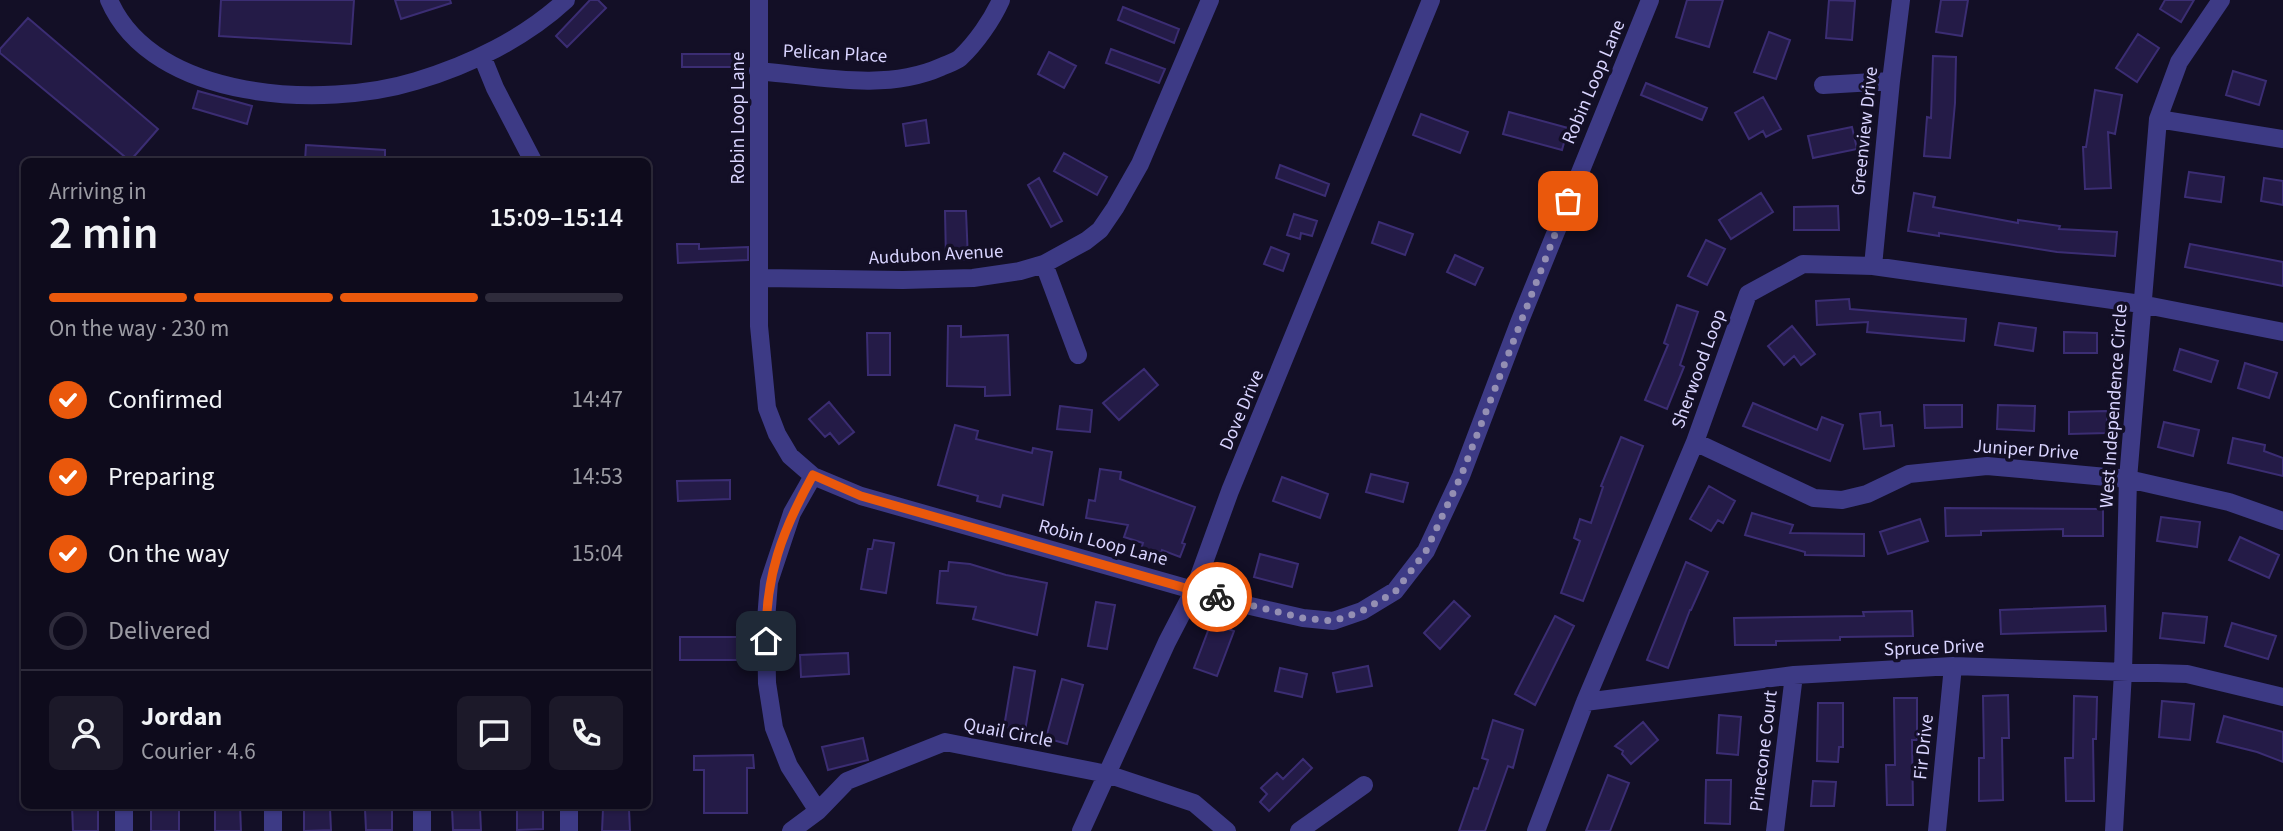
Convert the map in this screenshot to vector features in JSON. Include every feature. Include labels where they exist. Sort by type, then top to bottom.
[{"type":"street","points":[[109,0],[134,38],[160,60],[194,75],[254,90],[332,94],[378,90],[417,81],[482,55],[531,28],[566,0]]},
{"type":"street","name":"Robin Loop Lane","points":[[759,0],[760,326],[767,408],[777,434],[790,456],[813,475],[861,496],[1280,613],[1334,621],[1362,611],[1395,592],[1426,551],[1461,476],[1519,323],[1650,0]]},
{"type":"street","name":"Pelican Place","points":[[758,71],[877,81],[909,78],[959,59],[980,35],[1000,0]]},
{"type":"street","name":"Audubon Avenue","points":[[760,278],[903,281],[973,278],[1020,271],[1044,264],[1087,241],[1100,230],[1115,208],[1153,135],[1210,0]]},
{"type":"street","name":"Dove Drive","points":[[1080,831],[1167,642],[1195,590],[1228,498],[1431,0]]},
{"type":"street","name":"Greenview Drive","points":[[1873,266],[1901,0]]},
{"type":"street","name":"West Independence Circle","points":[[2114,831],[2123,672],[2128,479],[2158,119],[2179,62],[2221,0]]},
{"type":"street","points":[[482,55],[495,88],[531,158]]},
{"type":"street","points":[[1823,85],[1891,80]]},
{"type":"street","points":[[2158,119],[2283,139]]},
{"type":"street","points":[[1044,264],[1078,355]]},
{"type":"street","name":"Sherwood Loop","points":[[1536,831],[1585,702],[1695,442],[1748,294],[1802,264],[1873,266],[2141,304],[2283,332]]},
{"type":"street","name":"Juniper Drive","points":[[1695,442],[1814,498],[1842,500],[1867,494],[1909,474],[1987,466],[2128,479],[2229,502],[2283,521]]},
{"type":"street","points":[[813,475],[792,513],[769,582],[766,620],[767,683],[774,728],[789,766],[818,811]]},
{"type":"street","name":"Spruce Drive","points":[[1585,702],[1794,676],[1953,666],[2187,674],[2278,694],[2283,698]]},
{"type":"street","name":"Fir Drive","points":[[1937,831],[1953,666]]},
{"type":"street","name":"Pinecone Court","points":[[1775,831],[1794,676]]},
{"type":"street","name":"Quail Circle","points":[[791,831],[818,811],[846,781],[945,742],[1107,774],[1194,803],[1227,831]]},
{"type":"street","points":[[1299,831],[1364,785]]},
{"type":"street","points":[[124,809],[124,831]]},
{"type":"street","points":[[273,809],[273,831]]},
{"type":"street","points":[[422,809],[422,831]]},
{"type":"street","points":[[569,809],[569,831]]},
{"type":"building","points":[[221,0],[354,0],[351,44],[219,36]]},
{"type":"building","points":[[395,0],[450,0],[451,3],[401,19]]},
{"type":"building","points":[[590,0],[598,0],[606,8],[567,47],[556,36]]},
{"type":"building","points":[[1687,0],[1723,0],[1709,47],[1676,37]]},
{"type":"building","points":[[1829,0],[1855,1],[1852,40],[1826,38]]},
{"type":"building","points":[[1941,0],[1968,0],[1962,36],[1936,32]]},
{"type":"building","points":[[2165,0],[2194,0],[2181,22],[2160,9]]},
{"type":"building","points":[[1123,7],[1179,29],[1174,43],[1118,20]]},
{"type":"building","points":[[28,18],[158,129],[133,158],[126,158],[0,53],[0,49]]},
{"type":"building","points":[[1769,32],[1790,40],[1776,79],[1754,72]]},
{"type":"building","points":[[2138,34],[2159,48],[2137,82],[2116,68]]},
{"type":"building","points":[[1111,49],[1165,69],[1159,83],[1106,63]]},
{"type":"building","points":[[1049,52],[1076,66],[1064,88],[1038,74]]},
{"type":"building","points":[[682,54],[733,54],[733,67],[682,67]]},
{"type":"building","points":[[1933,56],[1956,57],[1950,158],[1924,156],[1927,117],[1931,118]]},
{"type":"building","points":[[2233,71],[2266,81],[2259,105],[2226,95]]},
{"type":"building","points":[[1646,83],[1707,108],[1702,120],[1641,95]]},
{"type":"building","points":[[2095,90],[2122,95],[2115,134],[2108,132],[2111,188],[2085,189],[2083,147],[2086,147]]},
{"type":"building","points":[[198,91],[252,106],[247,124],[193,108]]},
{"type":"building","points":[[1763,97],[1781,129],[1766,137],[1763,131],[1749,139],[1735,113]]},
{"type":"building","points":[[1509,112],[1568,128],[1562,150],[1503,134]]},
{"type":"building","points":[[1421,114],[1468,132],[1460,153],[1413,135]]},
{"type":"building","points":[[926,120],[929,143],[906,146],[903,124]]},
{"type":"building","points":[[1852,127],[1857,149],[1813,158],[1808,136]]},
{"type":"building","points":[[306,145],[385,150],[385,158],[305,158]]},
{"type":"building","points":[[1064,153],[1107,177],[1097,195],[1054,171]]},
{"type":"building","points":[[1280,165],[1329,184],[1325,196],[1276,178]]},
{"type":"building","points":[[2189,172],[2224,177],[2221,202],[2185,197]]},
{"type":"building","points":[[1039,178],[1062,221],[1051,227],[1028,185]]},
{"type":"building","points":[[2264,178],[2283,181],[2283,205],[2261,201]]},
{"type":"building","points":[[1761,193],[1773,212],[1731,239],[1719,220]]},
{"type":"building","points":[[1914,193],[1935,197],[1933,207],[2018,223],[2018,220],[2060,226],[2059,229],[2117,232],[2115,256],[2057,252],[1939,233],[1939,236],[1908,231]]},
{"type":"building","points":[[1838,206],[1839,230],[1794,230],[1794,207]]},
{"type":"building","points":[[945,211],[966,211],[968,260],[946,260]]},
{"type":"building","points":[[1294,214],[1317,221],[1312,236],[1301,233],[1300,239],[1287,235]]},
{"type":"building","points":[[1379,222],[1413,234],[1405,255],[1372,243]]},
{"type":"building","points":[[1706,240],[1725,249],[1707,285],[1688,276]]},
{"type":"building","points":[[677,244],[699,244],[699,249],[748,247],[748,260],[678,263]]},
{"type":"building","points":[[2190,244],[2283,262],[2283,286],[2185,267]]},
{"type":"building","points":[[1271,247],[1289,254],[1283,271],[1264,264]]},
{"type":"building","points":[[1455,255],[1483,268],[1475,285],[1447,272]]},
{"type":"building","points":[[1849,299],[1850,309],[1966,319],[1964,341],[1867,332],[1868,322],[1817,325],[1816,301]]},
{"type":"building","points":[[1677,305],[1698,312],[1680,365],[1684,367],[1667,409],[1645,400],[1668,345],[1664,343]]},
{"type":"building","points":[[1999,323],[2036,328],[2033,351],[1995,345]]},
{"type":"building","points":[[948,326],[961,326],[961,337],[1008,335],[1010,395],[985,396],[985,387],[947,386]]},
{"type":"building","points":[[1792,326],[1815,354],[1801,365],[1794,356],[1784,365],[1768,346]]},
{"type":"building","points":[[2064,332],[2097,333],[2097,353],[2064,353]]},
{"type":"building","points":[[867,333],[890,333],[890,375],[868,375]]},
{"type":"building","points":[[2180,349],[2218,361],[2211,382],[2174,370]]},
{"type":"building","points":[[2245,363],[2277,373],[2269,398],[2238,388]]},
{"type":"building","points":[[1144,369],[1158,385],[1119,420],[1103,403]]},
{"type":"building","points":[[829,402],[854,432],[839,444],[830,433],[825,437],[809,419]]},
{"type":"building","points":[[1753,403],[1817,430],[1822,417],[1843,425],[1830,461],[1743,426]]},
{"type":"building","points":[[1924,405],[1962,405],[1962,427],[1925,428]]},
{"type":"building","points":[[1998,405],[2035,406],[2034,431],[1997,429]]},
{"type":"building","points":[[1060,406],[1092,410],[1090,432],[1057,429]]},
{"type":"building","points":[[2107,411],[2107,433],[2069,434],[2069,412]]},
{"type":"building","points":[[1880,412],[1881,426],[1892,425],[1894,446],[1864,449],[1860,414]]},
{"type":"building","points":[[2164,422],[2199,430],[2193,456],[2158,447]]},
{"type":"building","points":[[955,425],[978,431],[976,439],[1032,453],[1033,448],[1052,452],[1043,505],[1003,495],[1000,507],[977,501],[978,496],[938,485]]},
{"type":"building","points":[[1621,437],[1643,446],[1583,601],[1561,593],[1580,541],[1574,538],[1580,519],[1591,523],[1603,487],[1601,486]]},
{"type":"building","points":[[2233,438],[2265,445],[2264,451],[2283,458],[2283,476],[2228,463]]},
{"type":"building","points":[[1100,469],[1121,472],[1120,479],[1195,507],[1182,543],[1185,544],[1180,557],[1162,550],[1159,560],[1140,553],[1143,543],[1124,537],[1128,525],[1086,518],[1089,500],[1095,501]]},
{"type":"building","points":[[1371,474],[1408,483],[1403,502],[1366,492]]},
{"type":"building","points":[[1282,477],[1328,494],[1320,518],[1273,501]]},
{"type":"building","points":[[730,480],[730,499],[678,501],[677,481]]},
{"type":"building","points":[[1709,486],[1735,501],[1723,523],[1718,520],[1711,531],[1690,519]]},
{"type":"building","points":[[1945,508],[2103,509],[2103,536],[2063,536],[2063,529],[1981,531],[1981,535],[1946,536]]},
{"type":"building","points":[[1752,513],[1793,525],[1790,533],[1864,534],[1864,556],[1805,555],[1805,552],[1745,535]]},
{"type":"building","points":[[2161,517],[2200,522],[2197,547],[2157,541]]},
{"type":"building","points":[[1920,519],[1928,541],[1888,554],[1880,532]]},
{"type":"building","points":[[2240,537],[2279,555],[2269,578],[2229,560]]},
{"type":"building","points":[[874,540],[894,543],[886,593],[861,589],[868,549],[872,549]]},
{"type":"building","points":[[1260,554],[1298,564],[1292,587],[1254,577]]},
{"type":"building","points":[[949,562],[970,564],[1047,583],[1037,635],[973,619],[976,607],[937,603],[940,571],[948,571]]},
{"type":"building","points":[[1686,562],[1708,572],[1668,668],[1647,660]]},
{"type":"building","points":[[1454,601],[1470,616],[1440,649],[1424,633]]},
{"type":"building","points":[[1096,602],[1115,605],[1107,649],[1088,646]]},
{"type":"building","points":[[2105,606],[2106,631],[2001,634],[2000,610]]},
{"type":"building","points":[[1912,611],[1913,636],[1840,637],[1840,640],[1776,641],[1776,645],[1735,645],[1734,618],[1864,616],[1863,612]]},
{"type":"building","points":[[2163,613],[2207,617],[2204,643],[2160,638]]},
{"type":"building","points":[[1555,616],[1574,626],[1535,705],[1515,694]]},
{"type":"building","points":[[1211,623],[1234,631],[1217,676],[1194,668]]},
{"type":"building","points":[[2232,623],[2276,636],[2268,659],[2225,646]]},
{"type":"building","points":[[680,637],[737,637],[737,660],[680,660]]},
{"type":"building","points":[[848,653],[849,674],[801,677],[800,655]]},
{"type":"building","points":[[1368,666],[1372,686],[1337,692],[1333,673]]},
{"type":"building","points":[[1014,667],[1035,671],[1025,731],[1004,727]]},
{"type":"building","points":[[1280,668],[1307,674],[1302,697],[1275,691]]},
{"type":"building","points":[[1062,679],[1083,685],[1067,744],[1046,738]]},
{"type":"building","points":[[2008,695],[2009,738],[2002,738],[2003,800],[1979,801],[1979,758],[1984,758],[1983,696]]},
{"type":"building","points":[[2074,696],[2097,697],[2096,739],[2093,739],[2094,801],[2066,801],[2065,758],[2073,758]]},
{"type":"building","points":[[1894,698],[1917,698],[1917,740],[1912,740],[1913,805],[1887,805],[1886,765],[1895,765]]},
{"type":"building","points":[[2162,701],[2194,704],[2190,740],[2159,737]]},
{"type":"building","points":[[1818,703],[1843,703],[1843,747],[1839,747],[1838,762],[1817,761]]},
{"type":"building","points":[[1719,715],[1741,717],[1738,755],[1717,753]]},
{"type":"building","points":[[2224,716],[2283,732],[2283,762],[2217,742]]},
{"type":"building","points":[[1493,720],[1523,730],[1513,768],[1508,766],[1485,831],[1459,831],[1474,788],[1478,789],[1488,760],[1482,758]]},
{"type":"building","points":[[1643,722],[1658,740],[1631,764],[1622,754],[1623,751],[1615,746]]},
{"type":"building","points":[[863,738],[868,760],[828,770],[822,747]]},
{"type":"building","points":[[753,755],[754,768],[747,768],[747,813],[704,813],[704,770],[694,770],[694,756]]},
{"type":"building","points":[[1303,759],[1312,768],[1269,811],[1260,802],[1267,794],[1261,788],[1277,773],[1283,779]]},
{"type":"building","points":[[1608,775],[1629,783],[1610,831],[1586,831]]},
{"type":"building","points":[[1706,780],[1731,780],[1730,824],[1705,823]]},
{"type":"building","points":[[1813,781],[1836,782],[1834,806],[1811,806]]},
{"type":"building","points":[[72,809],[98,809],[98,831],[73,831]]},
{"type":"building","points":[[151,809],[179,809],[179,831],[151,831]]},
{"type":"building","points":[[215,809],[240,809],[241,831],[215,831]]},
{"type":"building","points":[[304,809],[330,809],[331,830],[304,831]]},
{"type":"building","points":[[365,809],[392,809],[392,830],[366,830]]},
{"type":"building","points":[[452,809],[480,809],[481,830],[453,830]]},
{"type":"building","points":[[517,809],[543,809],[543,829],[517,830]]},
{"type":"building","points":[[603,809],[629,809],[630,831],[602,831]]},
{"type":"way so far","points":[[1217,597],[1303,618],[1334,621],[1362,611],[1395,592],[1426,551],[1461,476],[1568,201]]},
{"type":"route","points":[[766,641],[769,582],[775,560],[792,513],[813,475],[861,496],[1217,597]]}]
